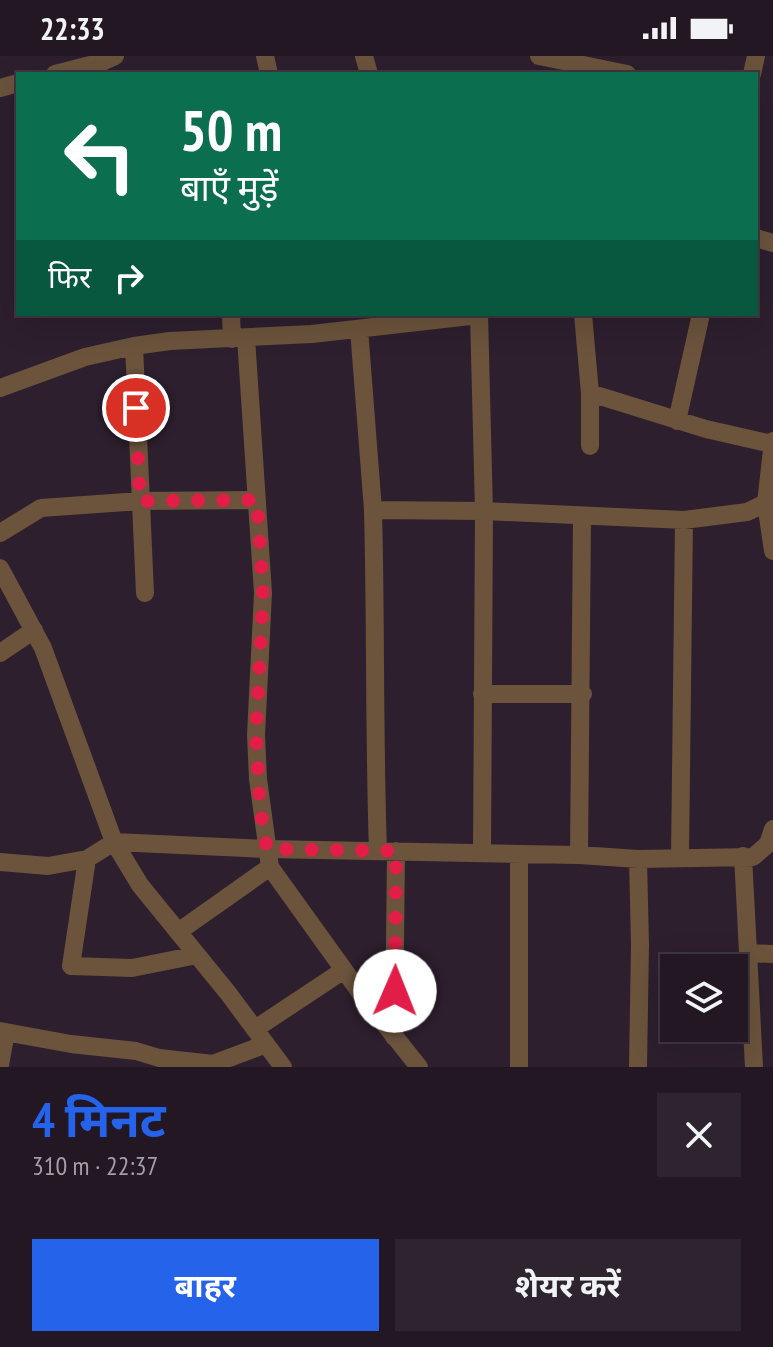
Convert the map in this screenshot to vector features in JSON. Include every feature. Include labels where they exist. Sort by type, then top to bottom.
[{"type":"street","points":[[539,56],[617,72]]},
{"type":"street","points":[[66,72],[109,64]]},
{"type":"street","points":[[232,316],[239,338],[257,500],[263,593],[256,735],[260,808],[269,858],[344,970],[419,1067]]},
{"type":"street","points":[[0,388],[85,357],[134,346],[359,329],[470,316]]},
{"type":"street","points":[[479,316],[484,511],[482,853]]},
{"type":"street","points":[[583,316],[590,393],[590,446]]},
{"type":"street","points":[[677,421],[701,316]]},
{"type":"street","points":[[359,329],[373,510],[377,647],[375,758],[387,851],[394,1037]]},
{"type":"street","points":[[134,346],[145,593]]},
{"type":"street","points":[[590,393],[677,421],[773,443],[766,503],[773,551]]},
{"type":"street","points":[[0,533],[41,508],[140,501],[257,500]]},
{"type":"street","points":[[373,510],[484,511],[582,518],[684,520],[747,512],[766,503]]},
{"type":"street","points":[[579,855],[583,694],[582,518]]},
{"type":"street","points":[[680,856],[684,520]]},
{"type":"street","points":[[0,568],[34,630],[71,721],[114,842],[140,885],[283,1067]]},
{"type":"street","points":[[0,653],[34,630]]},
{"type":"street","points":[[482,694],[583,694]]},
{"type":"street","points":[[0,862],[48,866],[87,859],[114,842],[269,858],[387,851],[638,859],[753,857],[768,844],[773,829]]},
{"type":"street","points":[[519,854],[519,1067]]},
{"type":"street","points":[[743,856],[754,1067]]},
{"type":"street","points":[[178,932],[269,858]]},
{"type":"street","points":[[87,859],[71,966],[132,968],[197,955]]},
{"type":"street","points":[[638,859],[638,1067]]},
{"type":"street","points":[[748,953],[773,954]]},
{"type":"street","points":[[0,1065],[3,1031],[71,1044],[136,1051],[159,1058],[213,1064],[261,1036],[344,970]]},
{"type":"route","points":[[136,408],[140,501],[257,500],[263,593],[256,735],[260,808],[267,849],[396,851],[395,991]]}]
